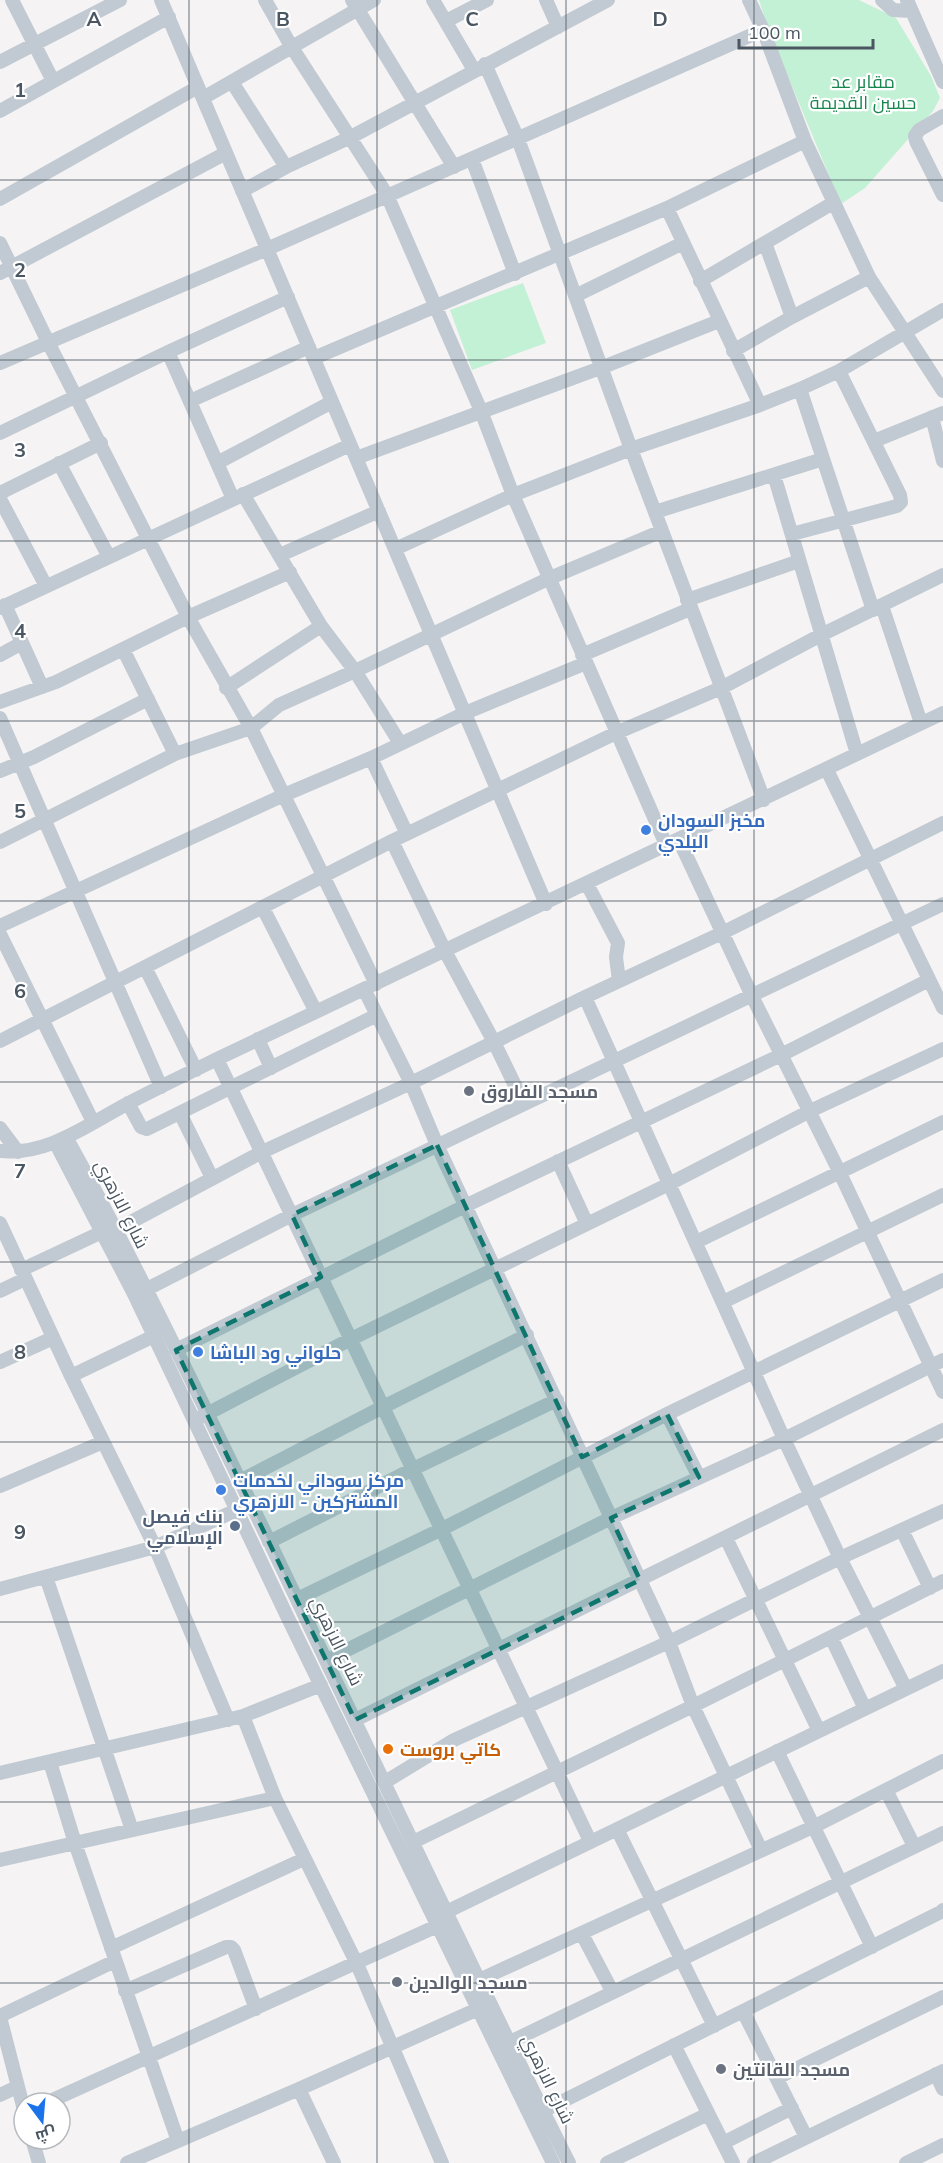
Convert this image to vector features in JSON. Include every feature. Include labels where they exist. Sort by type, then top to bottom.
[{"type":"street","points":[[12,0],[53,81]]},
{"type":"street","points":[[0,62],[120,0]]},
{"type":"street","points":[[161,0],[546,904]]},
{"type":"street","points":[[265,0],[291,46],[387,195],[481,411],[513,495],[616,734],[722,933],[840,1171],[900,1302],[937,1363],[943,1392]]},
{"type":"street","points":[[0,199],[201,93],[232,82],[355,5],[374,0]]},
{"type":"street","points":[[434,0],[446,21],[480,67],[518,139],[631,449],[764,800]]},
{"type":"street","points":[[446,21],[487,0]]},
{"type":"street","points":[[546,0],[558,27]]},
{"type":"street","points":[[243,191],[416,103],[608,0]]},
{"type":"street","points":[[749,0],[763,30],[805,141],[868,277],[943,391]]},
{"type":"street","points":[[882,0],[893,10],[909,5],[943,82]]},
{"type":"street","points":[[355,5],[454,167]]},
{"type":"street","points":[[0,111],[168,17]]},
{"type":"street","points":[[0,363],[267,249],[763,30]]},
{"type":"street","points":[[232,82],[286,168]]},
{"type":"street","points":[[943,116],[920,130],[915,136],[943,195]]},
{"type":"street","points":[[190,401],[436,307],[561,255],[668,208],[805,141]]},
{"type":"street","points":[[6,270],[226,153]]},
{"type":"street","points":[[472,159],[515,274]]},
{"type":"street","points":[[700,281],[833,203]]},
{"type":"street","points":[[668,208],[700,281],[760,405]]},
{"type":"street","points":[[0,243],[6,270],[48,342],[101,443],[188,617],[226,688],[251,728],[324,876],[370,986],[377,1015],[411,1083],[437,1145],[467,1205],[669,1642],[693,1706],[761,1850]]},
{"type":"street","points":[[575,296],[683,243]]},
{"type":"street","points":[[765,243],[792,316]]},
{"type":"street","points":[[733,351],[792,316],[868,277]]},
{"type":"street","points":[[0,433],[288,297]]},
{"type":"street","points":[[395,549],[513,495],[631,449],[800,389],[839,371],[942,314]]},
{"type":"street","points":[[356,458],[603,368],[719,321]]},
{"type":"street","points":[[168,352],[217,462],[280,555],[321,626],[355,671],[400,743]]},
{"type":"street","points":[[792,534],[897,506],[901,502],[900,495],[839,371]]},
{"type":"street","points":[[800,389],[842,519],[921,723]]},
{"type":"street","points":[[217,462],[332,402]]},
{"type":"street","points":[[874,441],[937,415],[943,461]]},
{"type":"street","points":[[0,494],[101,443]]},
{"type":"street","points":[[42,687],[3,606],[350,445]]},
{"type":"street","points":[[655,512],[823,459]]},
{"type":"street","points":[[59,463],[109,557]]},
{"type":"street","points":[[774,475],[857,754]]},
{"type":"street","points":[[0,499],[46,586]]},
{"type":"street","points":[[280,555],[379,511]]},
{"type":"street","points":[[0,842],[175,754],[251,728],[279,705],[550,578],[662,531]]},
{"type":"street","points":[[0,926],[584,659],[689,604],[800,561]]},
{"type":"street","points":[[0,702],[42,687],[188,617],[290,572]]},
{"type":"street","points":[[0,1041],[392,840],[616,734],[721,688],[821,634],[943,575]]},
{"type":"street","points":[[226,688],[321,626]]},
{"type":"street","points":[[0,655],[22,643]]},
{"type":"street","points":[[123,649],[175,754]]},
{"type":"street","points":[[0,771],[34,757],[147,699]]},
{"type":"street","points":[[0,1151],[18,1152],[61,1140],[128,1103],[258,1039],[546,904],[943,713]]},
{"type":"street","points":[[0,718],[161,1087]]},
{"type":"street","points":[[371,758],[407,834]]},
{"type":"street","points":[[827,770],[929,980],[939,991],[943,1008]]},
{"type":"street","points":[[0,1291],[23,1274],[262,1152],[722,933],[943,823]]},
{"type":"street","points":[[392,840],[445,951],[524,1104]]},
{"type":"street","points":[[587,884],[618,943],[616,957],[620,981]]},
{"type":"street","points":[[145,1290],[292,1215],[943,904]]},
{"type":"street","points":[[263,908],[316,1012]]},
{"type":"street","points":[[0,934],[93,1122]]},
{"type":"street","points":[[145,967],[196,1070]]},
{"type":"street","points":[[176,1350],[467,1205],[781,1055],[929,980]]},
{"type":"street","points":[[585,997],[784,1439],[840,1558],[906,1689]]},
{"type":"street","points":[[128,1103],[141,1127],[146,1129],[377,1015]]},
{"type":"street","points":[[258,1039],[271,1068]]},
{"type":"street","points":[[194,1420],[351,1339],[669,1184],[810,1111],[943,1049]]},
{"type":"street","points":[[218,1059],[590,1841]]},
{"type":"street","points":[[180,1113],[212,1178]]},
{"type":"street","points":[[696,1242],[943,1122]]},
{"type":"street","points":[[0,1128],[18,1152]]},
{"type":"street","name":"شارع الازهري","points":[[61,1140],[176,1350],[327,1660],[413,1842],[478,2009],[553,2163]]},
{"type":"street","points":[[558,1161],[587,1224]]},
{"type":"street","points":[[723,1302],[943,1196]]},
{"type":"street","points":[[0,1224],[155,1547],[228,1720]]},
{"type":"street","name":"شارع الازهري","points":[[109,1231],[154,1336],[321,1685],[442,1919],[479,1980],[569,2163]]},
{"type":"street","points":[[297,1599],[442,1529],[667,1414],[943,1280]]},
{"type":"street","points":[[240,1481],[527,1335]]},
{"type":"street","points":[[71,1376],[154,1336]]},
{"type":"street","points":[[0,1362],[53,1338]]},
{"type":"street","points":[[327,1660],[469,1587],[611,1518],[784,1439],[937,1363]]},
{"type":"street","points":[[269,1542],[557,1400]]},
{"type":"street","points":[[667,1414],[699,1477]]},
{"type":"street","points":[[355,1720],[812,1497],[943,1430]]},
{"type":"street","points":[[0,1485],[103,1442]]},
{"type":"street","points":[[0,1589],[155,1547],[237,1510]]},
{"type":"street","points":[[385,1782],[454,1740],[669,1642],[840,1558],[943,1511]]},
{"type":"street","points":[[902,1530],[930,1588]]},
{"type":"street","points":[[726,1538],[819,1731]]},
{"type":"street","points":[[46,1577],[132,1830]]},
{"type":"street","points":[[413,1842],[943,1581]]},
{"type":"street","points":[[831,1637],[864,1709]]},
{"type":"street","points":[[72,2091],[357,1964],[590,1841],[906,1689],[942,1675]]},
{"type":"street","points":[[0,1773],[243,1716],[321,1685]]},
{"type":"street","points":[[243,1716],[275,1798],[357,1964],[394,2046],[441,2163]]},
{"type":"street","points":[[777,1751],[872,1947]]},
{"type":"street","points":[[50,1762],[75,1843],[178,2141]]},
{"type":"street","points":[[479,1980],[814,1826],[942,1763]]},
{"type":"street","points":[[886,1790],[914,1846]]},
{"type":"street","points":[[0,1860],[275,1798]]},
{"type":"street","points":[[617,1829],[714,2026]]},
{"type":"street","points":[[510,2042],[943,1833]]},
{"type":"street","points":[[18,2091],[0,2017],[113,1955],[304,1859]]},
{"type":"street","points":[[543,2111],[942,1912]]},
{"type":"street","points":[[582,1934],[612,1991]]},
{"type":"street","points":[[125,1991],[226,1947],[231,1947],[256,2009]]},
{"type":"street","points":[[777,2078],[943,1998]]},
{"type":"street","points":[[127,2163],[478,2009]]},
{"type":"street","points":[[743,2011],[806,2137]]},
{"type":"street","points":[[674,2045],[733,2163]]},
{"type":"street","points":[[753,2163],[773,2159],[806,2137],[939,2073],[943,2089]]},
{"type":"street","points":[[0,2095],[17,2087]]},
{"type":"street","points":[[298,2089],[334,2163]]},
{"type":"street","points":[[723,2143],[792,2108]]},
{"type":"street","points":[[607,2163],[708,2114]]},
{"type":"street","points":[[906,2163],[943,2145]]},
{"type":"highlighted area","points":[[437,1145],[582,1457],[667,1414],[699,1477],[611,1518],[640,1580],[355,1720],[176,1350],[321,1277],[292,1215]]},
{"type":"green space","name":"مقابر عد حسين القديمة","points":[[759,0],[859,0],[896,18],[931,76],[940,98],[933,111],[865,188],[841,204],[769,31]]},
{"type":"green space","points":[[523,283],[546,343],[472,370],[450,310]]},
{"type":"place","name":"مخبز السودان البلدي","points":[[646,830]]},
{"type":"place","name":"مسجد الفاروق","points":[[469,1091]]},
{"type":"place","name":"حلواني ود الباشا","points":[[198,1352]]},
{"type":"place","name":"مركز سوداني لخدمات المشتركين - الازهري","points":[[221,1490]]},
{"type":"place","name":"بنك فيصل الإسلامي","points":[[235,1526]]},
{"type":"place","name":"كاتي بروست","points":[[388,1749]]},
{"type":"place","name":"مسجد الوالدين","points":[[397,1982]]},
{"type":"place","name":"مسجد القانتين","points":[[721,2069]]}]
